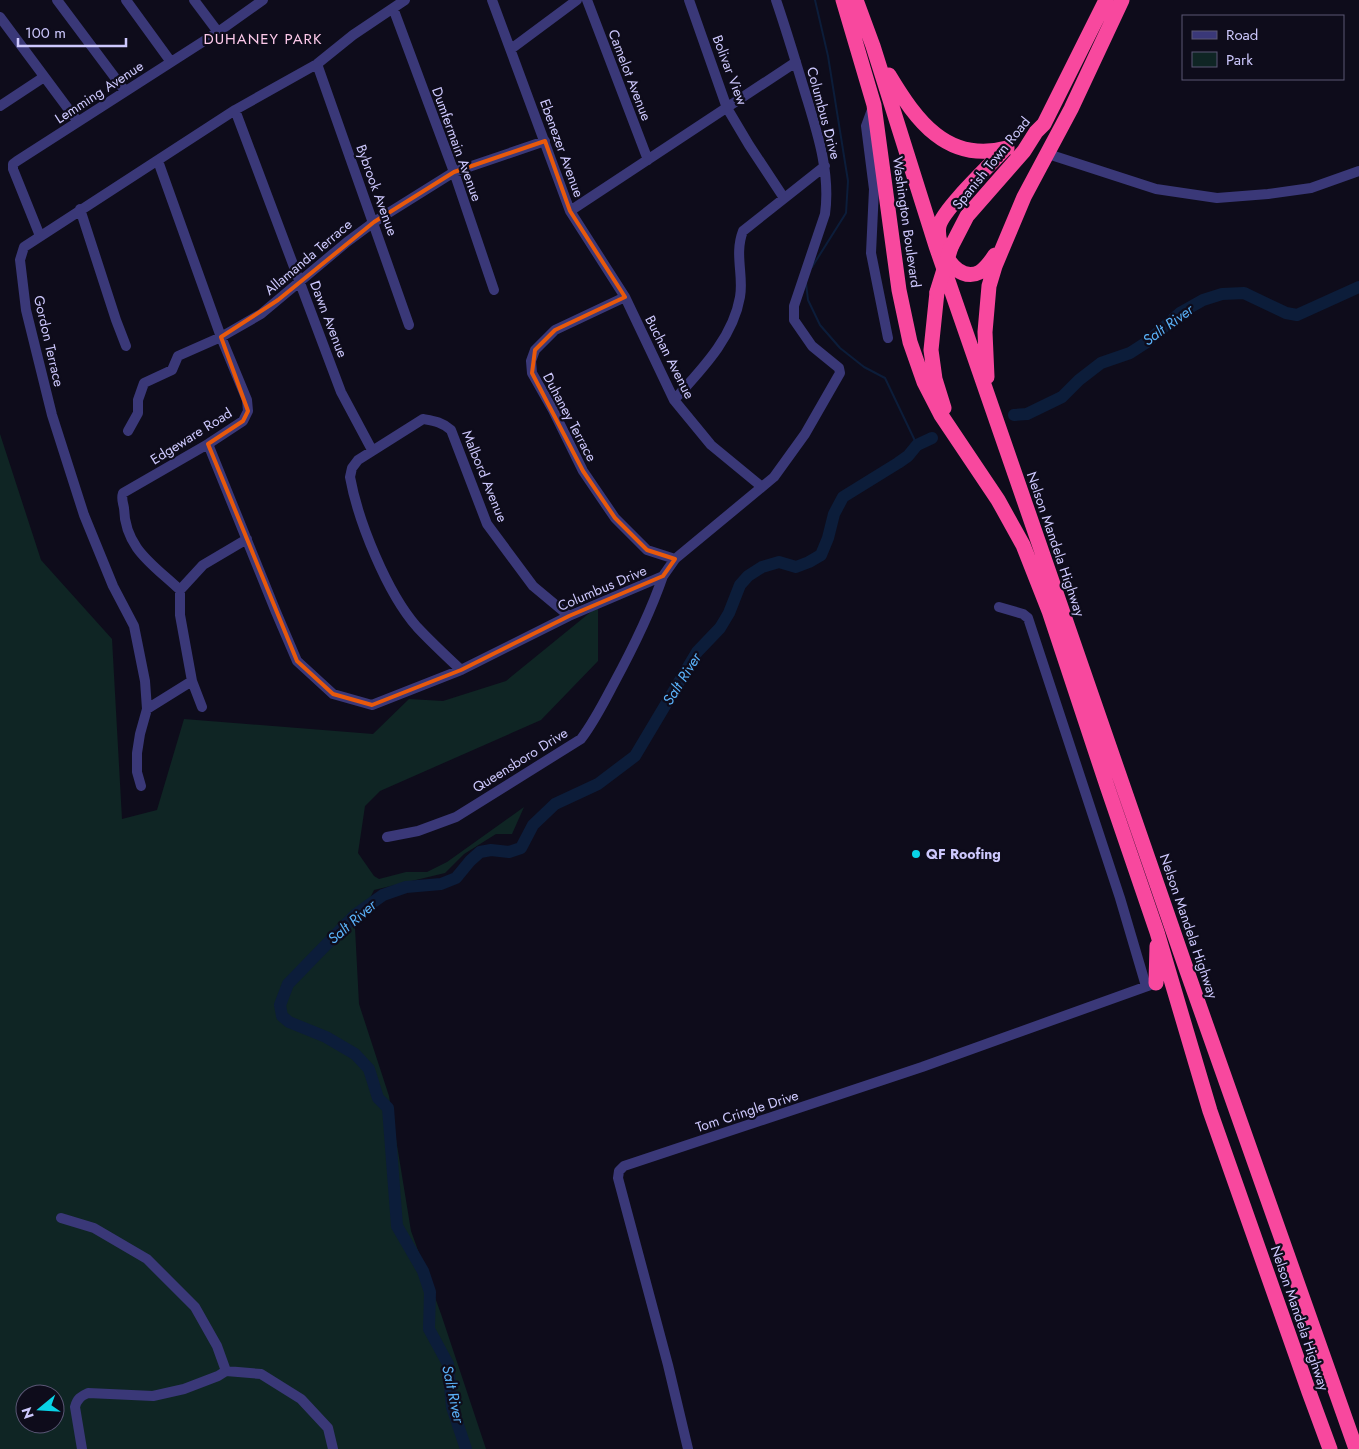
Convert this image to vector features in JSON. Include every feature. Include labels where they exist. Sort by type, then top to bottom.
[{"type":"highway","name":"Washington Boulevard","points":[[843,0],[874,105],[899,290],[910,342],[929,394],[959,441]]},
{"type":"highway","name":"Washington Boulevard","points":[[856,0],[874,46],[936,246],[994,413]]},
{"type":"highway","name":"Spanish Town Road","points":[[959,441],[945,411],[935,379],[931,350],[937,292],[951,247],[967,216],[1024,151],[1036,132],[1044,124],[1106,0]]},
{"type":"highway","points":[[994,413],[986,373],[986,323],[989,286],[995,266],[1024,197],[1048,154],[1122,0]]},
{"type":"highway","points":[[874,46],[901,95],[920,121],[953,147],[983,152],[1006,148],[1025,140],[1036,132]]},
{"type":"highway","points":[[1006,148],[949,209],[939,225],[939,239],[944,254],[955,269],[974,274],[980,272],[989,264],[1009,232]]},
{"type":"highway","name":"Nelson Mandela Highway","points":[[994,413],[1190,980],[1356,1449]]},
{"type":"highway","name":"Nelson Mandela Highway","points":[[959,441],[998,500],[1023,545],[1049,611],[1158,932],[1210,1111],[1330,1449]]},
{"type":"highway","points":[[1151,984],[1158,932]]},
{"type":"street","points":[[57,0],[125,91]]},
{"type":"street","points":[[126,0],[171,62]]},
{"type":"street","points":[[194,0],[218,32]]},
{"type":"street","name":"Lemming Avenue","points":[[40,236],[13,169],[14,164],[218,32],[263,0]]},
{"type":"street","name":"Gordon Terrace","points":[[141,786],[137,772],[137,753],[140,734],[148,709],[145,680],[134,626],[113,586],[84,515],[52,415],[26,310],[20,260],[24,247],[235,110],[317,64],[353,35],[405,0]]},
{"type":"street","name":"Ebenezer Avenue","points":[[492,0],[570,211],[624,296]]},
{"type":"street","points":[[511,49],[577,0]]},
{"type":"street","name":"Camelot Avenue","points":[[587,0],[648,160]]},
{"type":"street","name":"Bolivar View","points":[[689,0],[727,108],[784,198]]},
{"type":"street","name":"Columbus Drive","points":[[208,444],[298,661],[333,694],[372,705],[461,670],[569,616],[663,576],[675,559],[774,477],[805,434],[840,373],[839,368],[812,346],[794,320],[794,306],[825,214],[827,200],[825,166],[815,124],[776,0]]},
{"type":"street","name":"Dumfermain Avenue","points":[[393,8],[454,172],[494,290]]},
{"type":"street","points":[[0,17],[78,122]]},
{"type":"street","name":"Columbus Drive","points":[[570,211],[796,62]]},
{"type":"street","name":"Bybrook Avenue","points":[[317,64],[409,325]]},
{"type":"street","points":[[0,106],[44,78]]},
{"type":"street","points":[[874,105],[866,126],[874,189],[872,252],[888,338]]},
{"type":"street","name":"Dawn Avenue","points":[[235,110],[341,392],[372,450]]},
{"type":"street","name":"Allamanda Terrace","points":[[128,430],[138,413],[138,400],[144,383],[172,370],[178,356],[221,337],[261,314],[347,242],[374,222],[454,172],[545,141]]},
{"type":"street","points":[[1048,154],[1156,189],[1217,198],[1311,188],[1359,171]]},
{"type":"street","name":"Edgeware Road","points":[[158,161],[221,337],[247,400],[248,412],[243,421],[208,444],[123,493],[121,499],[124,506],[123,516],[137,551],[180,590]]},
{"type":"street","points":[[674,400],[711,359],[731,326],[741,296],[739,260],[740,238],[743,231],[825,166]]},
{"type":"street","points":[[80,210],[126,346]]},
{"type":"street","name":"Buchan Avenue","points":[[624,296],[674,400],[711,445],[762,487]]},
{"type":"street","name":"Duhaney Terrace","points":[[624,296],[555,330],[535,350],[531,361],[532,372],[583,470],[615,518],[647,550],[675,559]]},
{"type":"street","name":"Malbord Avenue","points":[[461,670],[412,619],[392,592],[369,540],[350,477],[352,468],[358,460],[423,419],[444,424],[451,430],[486,524],[533,586],[569,616]]},
{"type":"street","points":[[202,708],[192,681],[180,615],[180,590],[203,565],[246,539]]},
{"type":"street","name":"Queensboro Drive","points":[[387,837],[418,830],[456,816],[581,739],[591,726],[627,658],[652,608],[663,576]]},
{"type":"street","points":[[998,607],[1023,614],[1028,618],[1120,898],[1151,984]]},
{"type":"street","points":[[148,709],[192,681]]},
{"type":"street","name":"Tom Cringle Drive","points":[[688,1449],[668,1365],[618,1178],[619,1171],[624,1166],[922,1067],[1151,984]]},
{"type":"street","points":[[61,1218],[94,1228],[148,1259],[195,1307],[217,1346],[226,1371]]},
{"type":"street","points":[[82,1449],[75,1407],[77,1401],[82,1396],[88,1393],[153,1396],[184,1389],[226,1371],[261,1374],[301,1399],[328,1428],[333,1449]]},
{"type":"highlighted area","points":[[545,141],[570,211],[625,297],[555,330],[535,350],[532,373],[583,471],[615,518],[647,550],[675,559],[663,576],[569,616],[461,670],[372,705],[333,694],[297,661],[208,444],[243,421],[248,411],[221,337],[278,300],[374,222],[454,172]]},
{"type":"green space","points":[[0,434],[41,560],[112,639],[122,819],[157,810],[184,719],[373,734],[409,699],[443,701],[506,681],[598,606],[598,661],[541,720],[380,791],[365,806],[358,853],[374,876],[379,879],[406,872],[427,872],[447,862],[524,807],[512,834],[496,834],[464,854],[445,873],[374,890],[355,928],[359,1004],[389,1096],[411,1231],[486,1449],[0,1449]]},
{"type":"waterway","points":[[812,267],[846,213],[848,181],[828,56],[815,0]]},
{"type":"waterway","points":[[806,283],[808,300],[820,325],[840,348],[864,367],[885,378],[917,445]]},
{"type":"waterway","name":"Salt River","points":[[1014,415],[1027,414],[1062,397],[1079,380],[1101,363],[1130,353],[1147,342],[1180,313],[1203,300],[1222,294],[1244,293],[1286,313],[1297,315],[1359,287]]},
{"type":"waterway","name":"Salt River","points":[[466,1449],[452,1407],[448,1364],[429,1329],[430,1292],[423,1271],[397,1226],[388,1108],[378,1098],[369,1069],[355,1054],[326,1037],[289,1022],[282,1016],[280,1005],[288,984],[355,915],[383,895],[406,887],[441,884],[456,878],[480,852],[491,850],[509,852],[521,848],[533,825],[555,804],[598,784],[635,756],[697,652],[720,628],[729,613],[740,585],[748,576],[762,567],[779,562],[796,567],[821,555],[828,538],[834,514],[843,497],[908,456],[917,445],[932,438]]},
{"type":"place","name":"QF Roofing","points":[[916,854]]},
{"type":"district","name":"DUHANEY PARK","points":[[263,39]]}]
